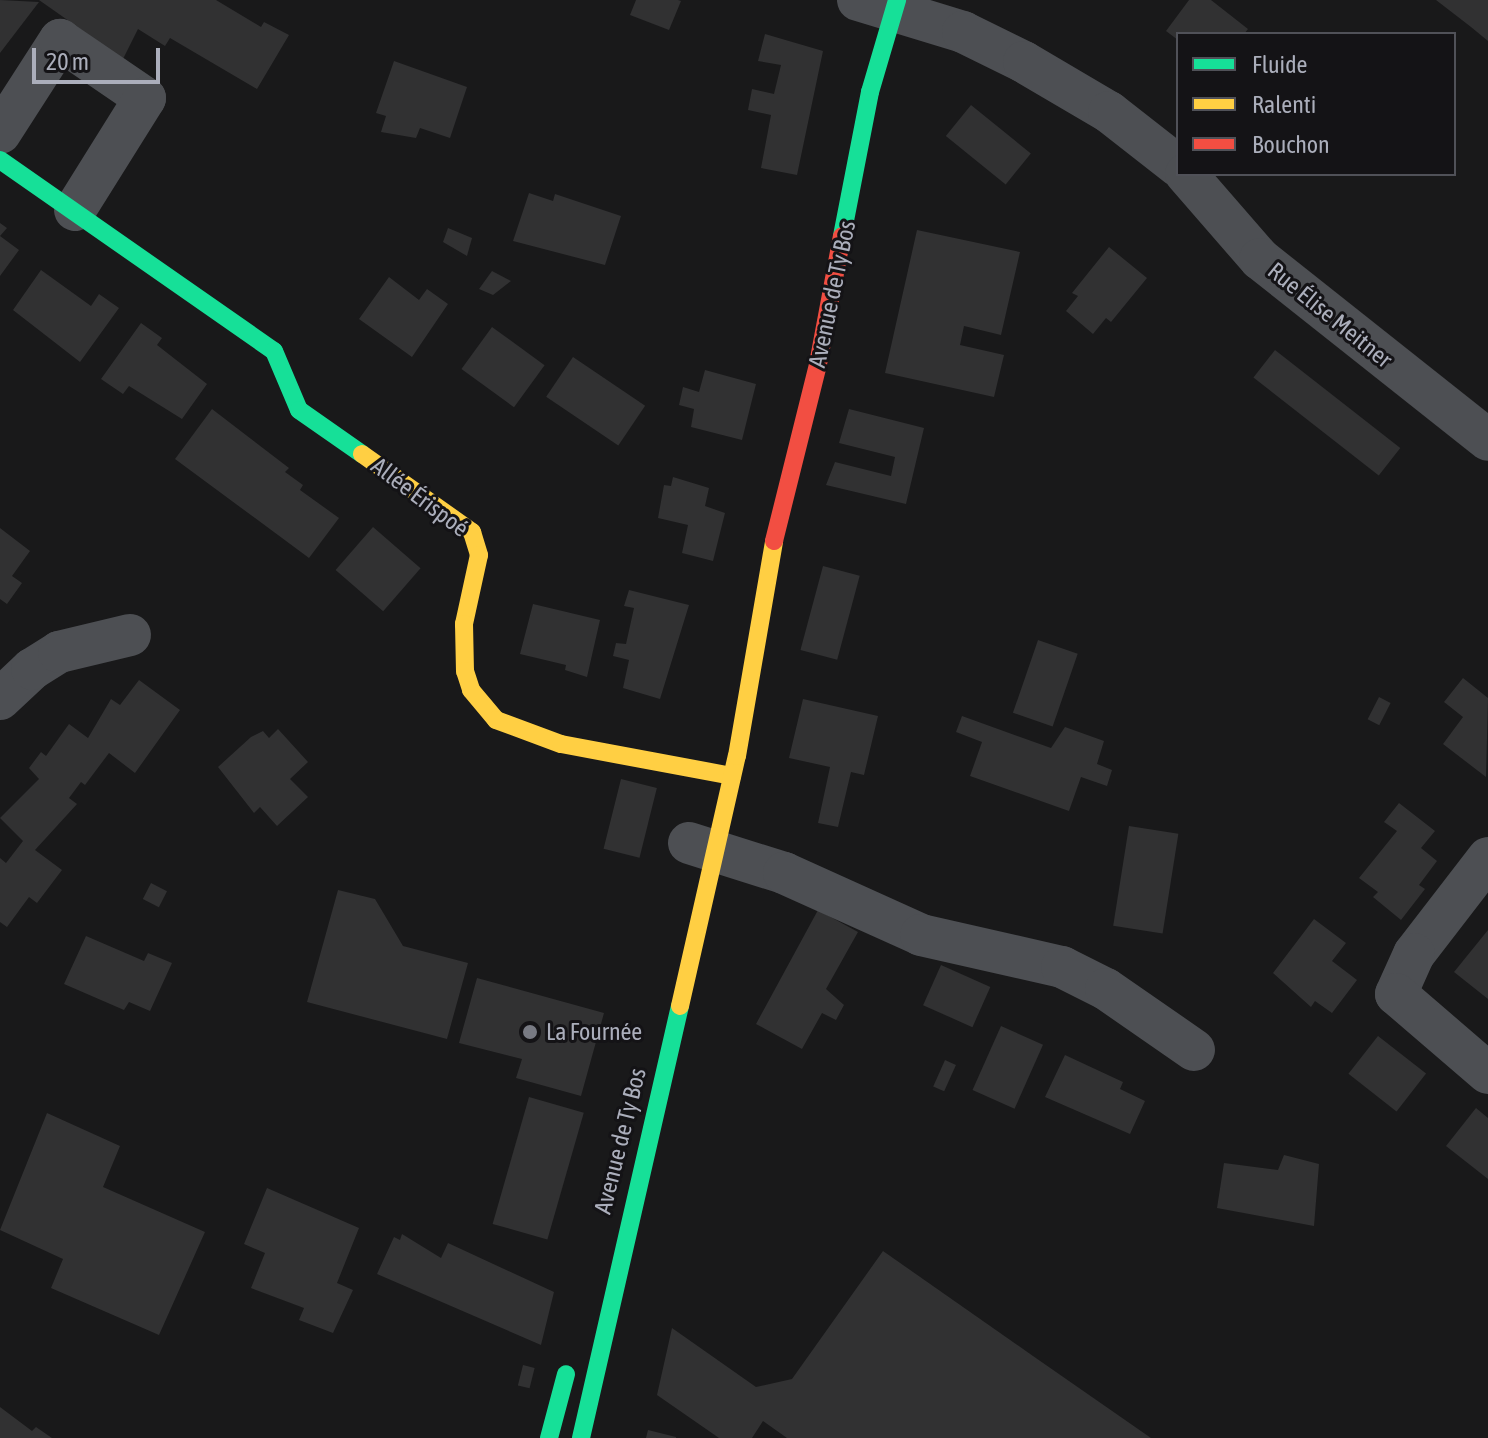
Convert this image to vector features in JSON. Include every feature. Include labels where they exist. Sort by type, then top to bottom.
[{"type":"main road","name":"Avenue de Ty Bos","points":[[724,706],[762,588],[818,364],[870,92],[883,4]]},
{"type":"main road","name":"Allée Érispoé","points":[[0,160],[274,351],[299,410],[472,532],[479,555],[464,624],[465,671],[471,690],[496,720],[561,744],[732,776]]},
{"type":"main road","name":"Avenue de Ty Bos","points":[[581,1438],[697,842],[732,776],[762,588]]},
{"type":"main road","points":[[703,796],[715,745]]},
{"type":"main road","points":[[549,1438],[570,1359]]},
{"type":"street","points":[[883,4],[963,32],[1024,62],[1109,112],[1176,164]]},
{"type":"street","points":[[0,133],[60,40],[145,98],[75,210]]},
{"type":"street","name":"Rue Élise Meitner","points":[[1188,176],[1260,259],[1488,440]]},
{"type":"street","points":[[0,699],[32,669],[59,652],[130,635]]},
{"type":"street","points":[[697,842],[784,873],[921,935],[1072,971],[1194,1050]]},
{"type":"street","points":[[1488,858],[1414,954],[1396,994],[1488,1073]]},
{"type":"building","points":[[0,0],[39,2],[0,53]]},
{"type":"building","points":[[39,0],[216,0],[261,27],[264,22],[289,35],[257,89],[170,38],[165,46],[138,29],[123,59]]},
{"type":"building","points":[[636,0],[681,1],[669,30],[630,15]]},
{"type":"building","points":[[1189,0],[1211,0],[1248,29],[1246,32],[1176,32],[1176,38],[1166,31]]},
{"type":"building","points":[[1436,0],[1488,0],[1488,41],[1471,27]]},
{"type":"building","points":[[765,34],[823,51],[797,175],[761,168],[771,115],[748,110],[752,89],[774,94],[781,65],[758,61]]},
{"type":"building","points":[[394,61],[467,87],[450,138],[420,128],[416,138],[381,132],[386,116],[376,113]]},
{"type":"building","points":[[971,105],[1031,153],[1006,185],[946,136]]},
{"type":"building","points":[[529,193],[553,201],[555,194],[621,216],[605,265],[513,241]]},
{"type":"building","points":[[0,223],[7,228],[0,236]]},
{"type":"building","points":[[448,228],[472,238],[467,256],[443,242]]},
{"type":"building","points":[[917,230],[1020,252],[1001,335],[964,326],[960,345],[1004,355],[994,397],[885,373]]},
{"type":"building","points":[[0,236],[19,250],[0,276]]},
{"type":"building","points":[[1109,247],[1147,278],[1111,322],[1106,318],[1093,334],[1066,311],[1078,296],[1072,293]]},
{"type":"building","points":[[41,270],[91,306],[99,294],[119,308],[80,362],[13,310]]},
{"type":"building","points":[[492,271],[511,281],[493,295],[479,289]]},
{"type":"building","points":[[389,277],[419,300],[427,289],[448,304],[412,357],[359,319]]},
{"type":"building","points":[[141,323],[162,338],[157,345],[207,384],[182,419],[129,386],[123,394],[101,379]]},
{"type":"building","points":[[492,327],[545,365],[514,407],[461,369]]},
{"type":"building","points":[[1275,350],[1400,448],[1379,475],[1253,378]]},
{"type":"building","points":[[573,357],[645,406],[618,445],[546,397]]},
{"type":"building","points":[[705,370],[756,384],[742,440],[691,427],[694,409],[679,405],[683,387],[699,392]]},
{"type":"building","points":[[212,409],[289,468],[285,472],[303,485],[300,490],[339,518],[309,558],[175,459]]},
{"type":"building","points":[[849,409],[924,428],[906,504],[826,485],[835,462],[891,476],[895,457],[839,443]]},
{"type":"building","points":[[673,477],[709,488],[705,506],[725,513],[713,561],[682,553],[688,525],[658,518],[664,485],[671,486]]},
{"type":"building","points":[[373,527],[421,568],[383,611],[336,570]]},
{"type":"building","points":[[0,528],[30,551],[12,576],[22,583],[7,604],[0,599]]},
{"type":"building","points":[[823,566],[860,576],[837,660],[800,650]]},
{"type":"building","points":[[629,590],[689,605],[660,699],[623,688],[629,660],[613,656],[616,643],[626,644],[634,608],[624,606]]},
{"type":"building","points":[[533,604],[600,620],[587,677],[565,670],[566,665],[520,654]]},
{"type":"building","points":[[1038,640],[1078,654],[1053,726],[1013,713]]},
{"type":"building","points":[[1463,678],[1488,698],[1486,777],[1443,744],[1463,717],[1444,702]]},
{"type":"building","points":[[139,680],[180,710],[135,773],[109,753],[85,785],[81,782],[69,798],[77,804],[35,850],[62,870],[37,903],[29,897],[7,927],[0,922],[0,858],[6,863],[23,841],[0,818],[39,779],[29,768],[41,752],[46,756],[69,724],[88,738],[111,699],[120,705]]},
{"type":"building","points":[[1379,697],[1391,703],[1379,725],[1368,719]]},
{"type":"building","points":[[803,699],[878,716],[864,775],[851,772],[838,827],[818,823],[830,767],[789,758]]},
{"type":"building","points":[[962,716],[1051,748],[1065,727],[1104,741],[1097,764],[1112,770],[1107,786],[1081,777],[1069,811],[970,776],[982,742],[956,732]]},
{"type":"building","points":[[278,729],[308,762],[290,779],[308,797],[277,826],[260,807],[254,813],[218,767],[251,737],[263,731],[269,738]]},
{"type":"building","points":[[621,779],[657,788],[639,858],[604,849]]},
{"type":"building","points":[[1399,803],[1435,831],[1421,848],[1437,861],[1419,885],[1425,889],[1401,920],[1373,897],[1378,892],[1359,878],[1397,831],[1384,822]]},
{"type":"building","points":[[1129,826],[1178,834],[1163,934],[1113,926]]},
{"type":"building","points":[[151,883],[167,891],[159,907],[143,899]]},
{"type":"building","points":[[338,890],[375,899],[403,946],[468,963],[447,1039],[307,1002]]},
{"type":"building","points":[[818,910],[858,932],[826,989],[844,1005],[836,1020],[822,1013],[802,1049],[756,1024]]},
{"type":"building","points":[[1314,919],[1346,943],[1332,961],[1357,980],[1332,1013],[1315,1001],[1311,1007],[1273,973]]},
{"type":"building","points":[[1488,930],[1488,999],[1454,972]]},
{"type":"building","points":[[86,936],[144,961],[148,953],[172,963],[150,1011],[129,1002],[124,1010],[64,984]]},
{"type":"building","points":[[941,965],[990,987],[972,1027],[923,1005]]},
{"type":"building","points":[[477,978],[604,1013],[581,1096],[516,1078],[522,1059],[459,1043]]},
{"type":"building","points":[[1001,1026],[1043,1045],[1015,1109],[973,1090]]},
{"type":"building","points":[[1378,1036],[1426,1074],[1397,1111],[1348,1074]]},
{"type":"building","points":[[1065,1055],[1123,1082],[1120,1089],[1145,1101],[1130,1134],[1045,1097]]},
{"type":"building","points":[[945,1060],[956,1065],[944,1091],[933,1086]]},
{"type":"building","points":[[529,1097],[584,1113],[547,1240],[493,1224]]},
{"type":"building","points":[[1476,1108],[1488,1118],[1488,1179],[1446,1146]]},
{"type":"building","points":[[47,1113],[120,1146],[103,1187],[205,1232],[159,1335],[51,1288],[63,1259],[0,1230]]},
{"type":"building","points":[[1284,1155],[1319,1164],[1314,1226],[1217,1208],[1224,1163],[1278,1170]]},
{"type":"building","points":[[267,1188],[359,1228],[337,1283],[353,1290],[333,1333],[299,1320],[304,1308],[251,1288],[265,1253],[244,1244]]},
{"type":"building","points":[[402,1234],[441,1258],[448,1243],[554,1292],[541,1345],[377,1274],[394,1237],[400,1240]]},
{"type":"building","points":[[883,1251],[1151,1438],[787,1438],[763,1421],[752,1438],[719,1438],[657,1395],[672,1328],[756,1387],[792,1379]]},
{"type":"building","points":[[523,1365],[535,1368],[530,1388],[518,1385]]},
{"type":"building","points":[[0,1407],[32,1431],[36,1427],[52,1438],[0,1438]]},
{"type":"building","points":[[648,1430],[676,1437],[676,1438],[646,1438]]},
{"type":"traffic: fast","points":[[842,236],[870,92],[897,0]]},
{"type":"traffic: fast","points":[[0,160],[274,351],[299,410],[362,454]]},
{"type":"traffic: fast","points":[[581,1438],[680,1006]]},
{"type":"traffic: fast","points":[[549,1438],[566,1374]]},
{"type":"traffic: slow","points":[[362,454],[472,532],[479,555],[464,624],[465,671],[471,690],[496,720],[561,744],[732,776]]},
{"type":"traffic: slow","points":[[680,1006],[737,756],[774,541]]},
{"type":"traffic: jam","points":[[774,541],[818,364],[842,236]]},
{"type":"place","name":"La Fournée","points":[[530,1032]]}]
